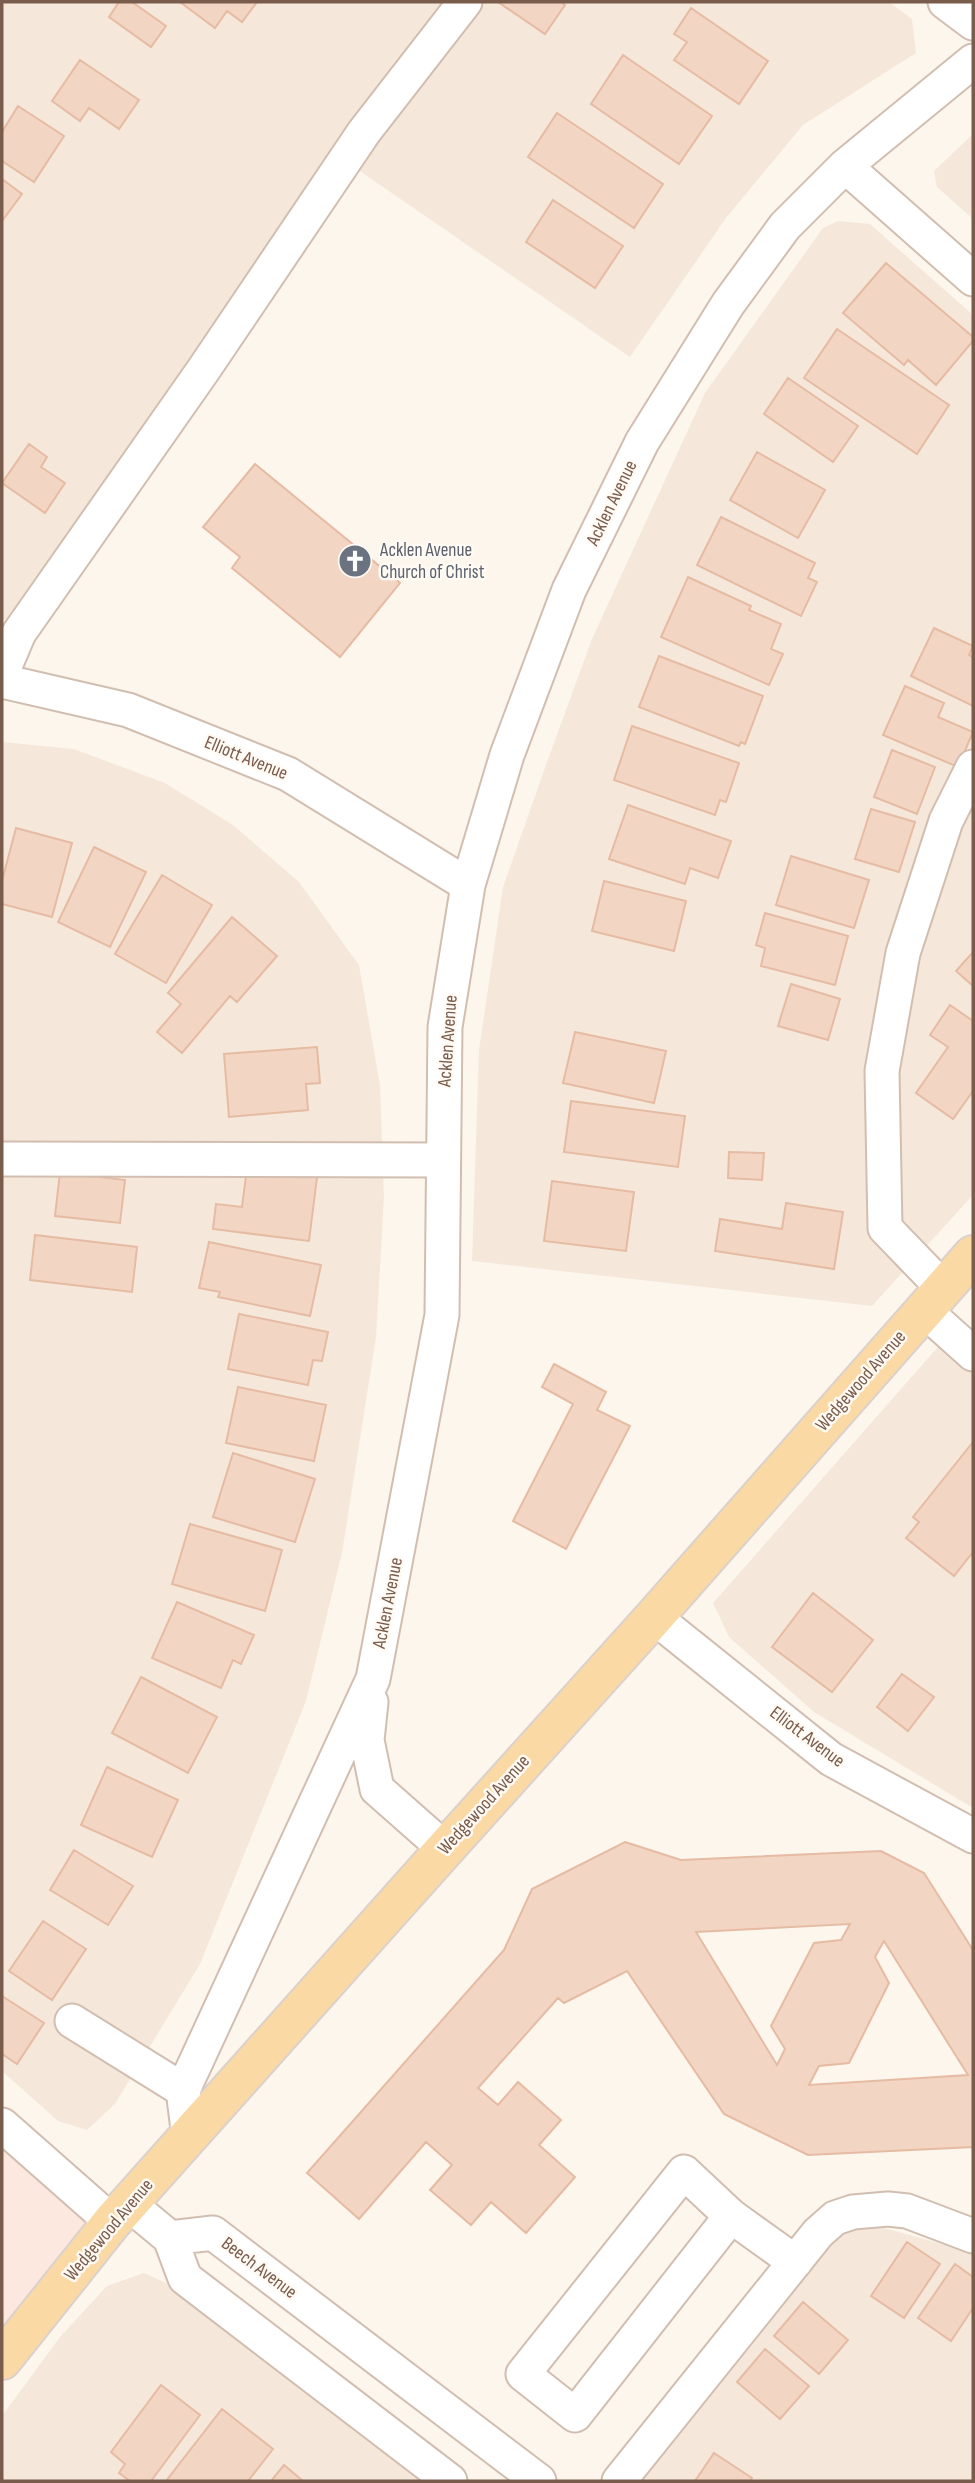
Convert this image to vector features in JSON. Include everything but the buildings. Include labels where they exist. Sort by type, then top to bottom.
[{"type":"main road","name":"Wedgewood Avenue","points":[[2,2360],[120,2213],[972,1258]]},
{"type":"street","points":[[2,673],[19,634],[204,369],[364,132],[466,2]]},
{"type":"street","points":[[945,2],[973,23]]},
{"type":"street","name":"Acklen Avenue","points":[[183,2090],[373,1679],[442,1315],[445,1027],[468,884],[507,755],[569,590],[642,443],[728,304],[785,226],[845,166],[973,61]]},
{"type":"street","points":[[845,166],[973,279]]},
{"type":"street","name":"Elliott Avenue","points":[[2,681],[128,710],[288,774],[468,884]]},
{"type":"street","points":[[973,766],[946,821],[903,953],[882,1071],[885,1228],[973,1354]]},
{"type":"street","points":[[2,1159],[443,1160]]},
{"type":"street","name":"Elliott Avenue","points":[[654,1617],[831,1759],[973,1836]]},
{"type":"street","points":[[373,1679],[367,1740],[377,1789],[445,1849]]},
{"type":"street","points":[[72,2021],[183,2090],[189,2137]]},
{"type":"street","points":[[2,2125],[120,2213],[170,2238],[185,2278],[450,2481]]},
{"type":"street","points":[[731,2216],[576,2415],[523,2374],[684,2172],[731,2216],[795,2262]]},
{"type":"street","points":[[620,2481],[818,2233],[835,2218],[863,2211],[907,2211],[973,2236]]},
{"type":"street","name":"Beech Avenue","points":[[170,2238],[213,2233],[539,2481]]},
{"type":"shaded area","points":[[6,2],[889,2],[912,19],[916,53],[803,125],[726,218],[630,357],[338,156],[15,620],[2,619],[2,7]]},
{"type":"shaded area","points":[[973,134],[973,219],[937,187],[934,171]]},
{"type":"shaded area","points":[[838,221],[870,224],[973,315],[973,1195],[872,1306],[472,1261],[479,1050],[503,887],[592,639],[705,393],[823,228]]},
{"type":"shaded area","points":[[2,742],[74,749],[165,783],[233,825],[299,882],[359,965],[380,1085],[384,1197],[376,1337],[342,1553],[306,1701],[200,1964],[115,2104],[87,2130],[58,2121],[2,2071]]},
{"type":"shaded area","points":[[944,1340],[973,1365],[973,1808],[814,1712],[729,1637],[713,1603]]},
{"type":"shaded area","points":[[2,2125],[112,2222],[2,2360]]},
{"type":"shaded area","points":[[867,2223],[973,2253],[973,2481],[637,2481],[831,2240]]},
{"type":"shaded area","points":[[144,2273],[166,2283],[427,2481],[2,2481],[2,2416],[60,2337],[107,2286]]},
{"type":"place","name":"Acklen Avenue Church of Christ","points":[[355,561]]}]
